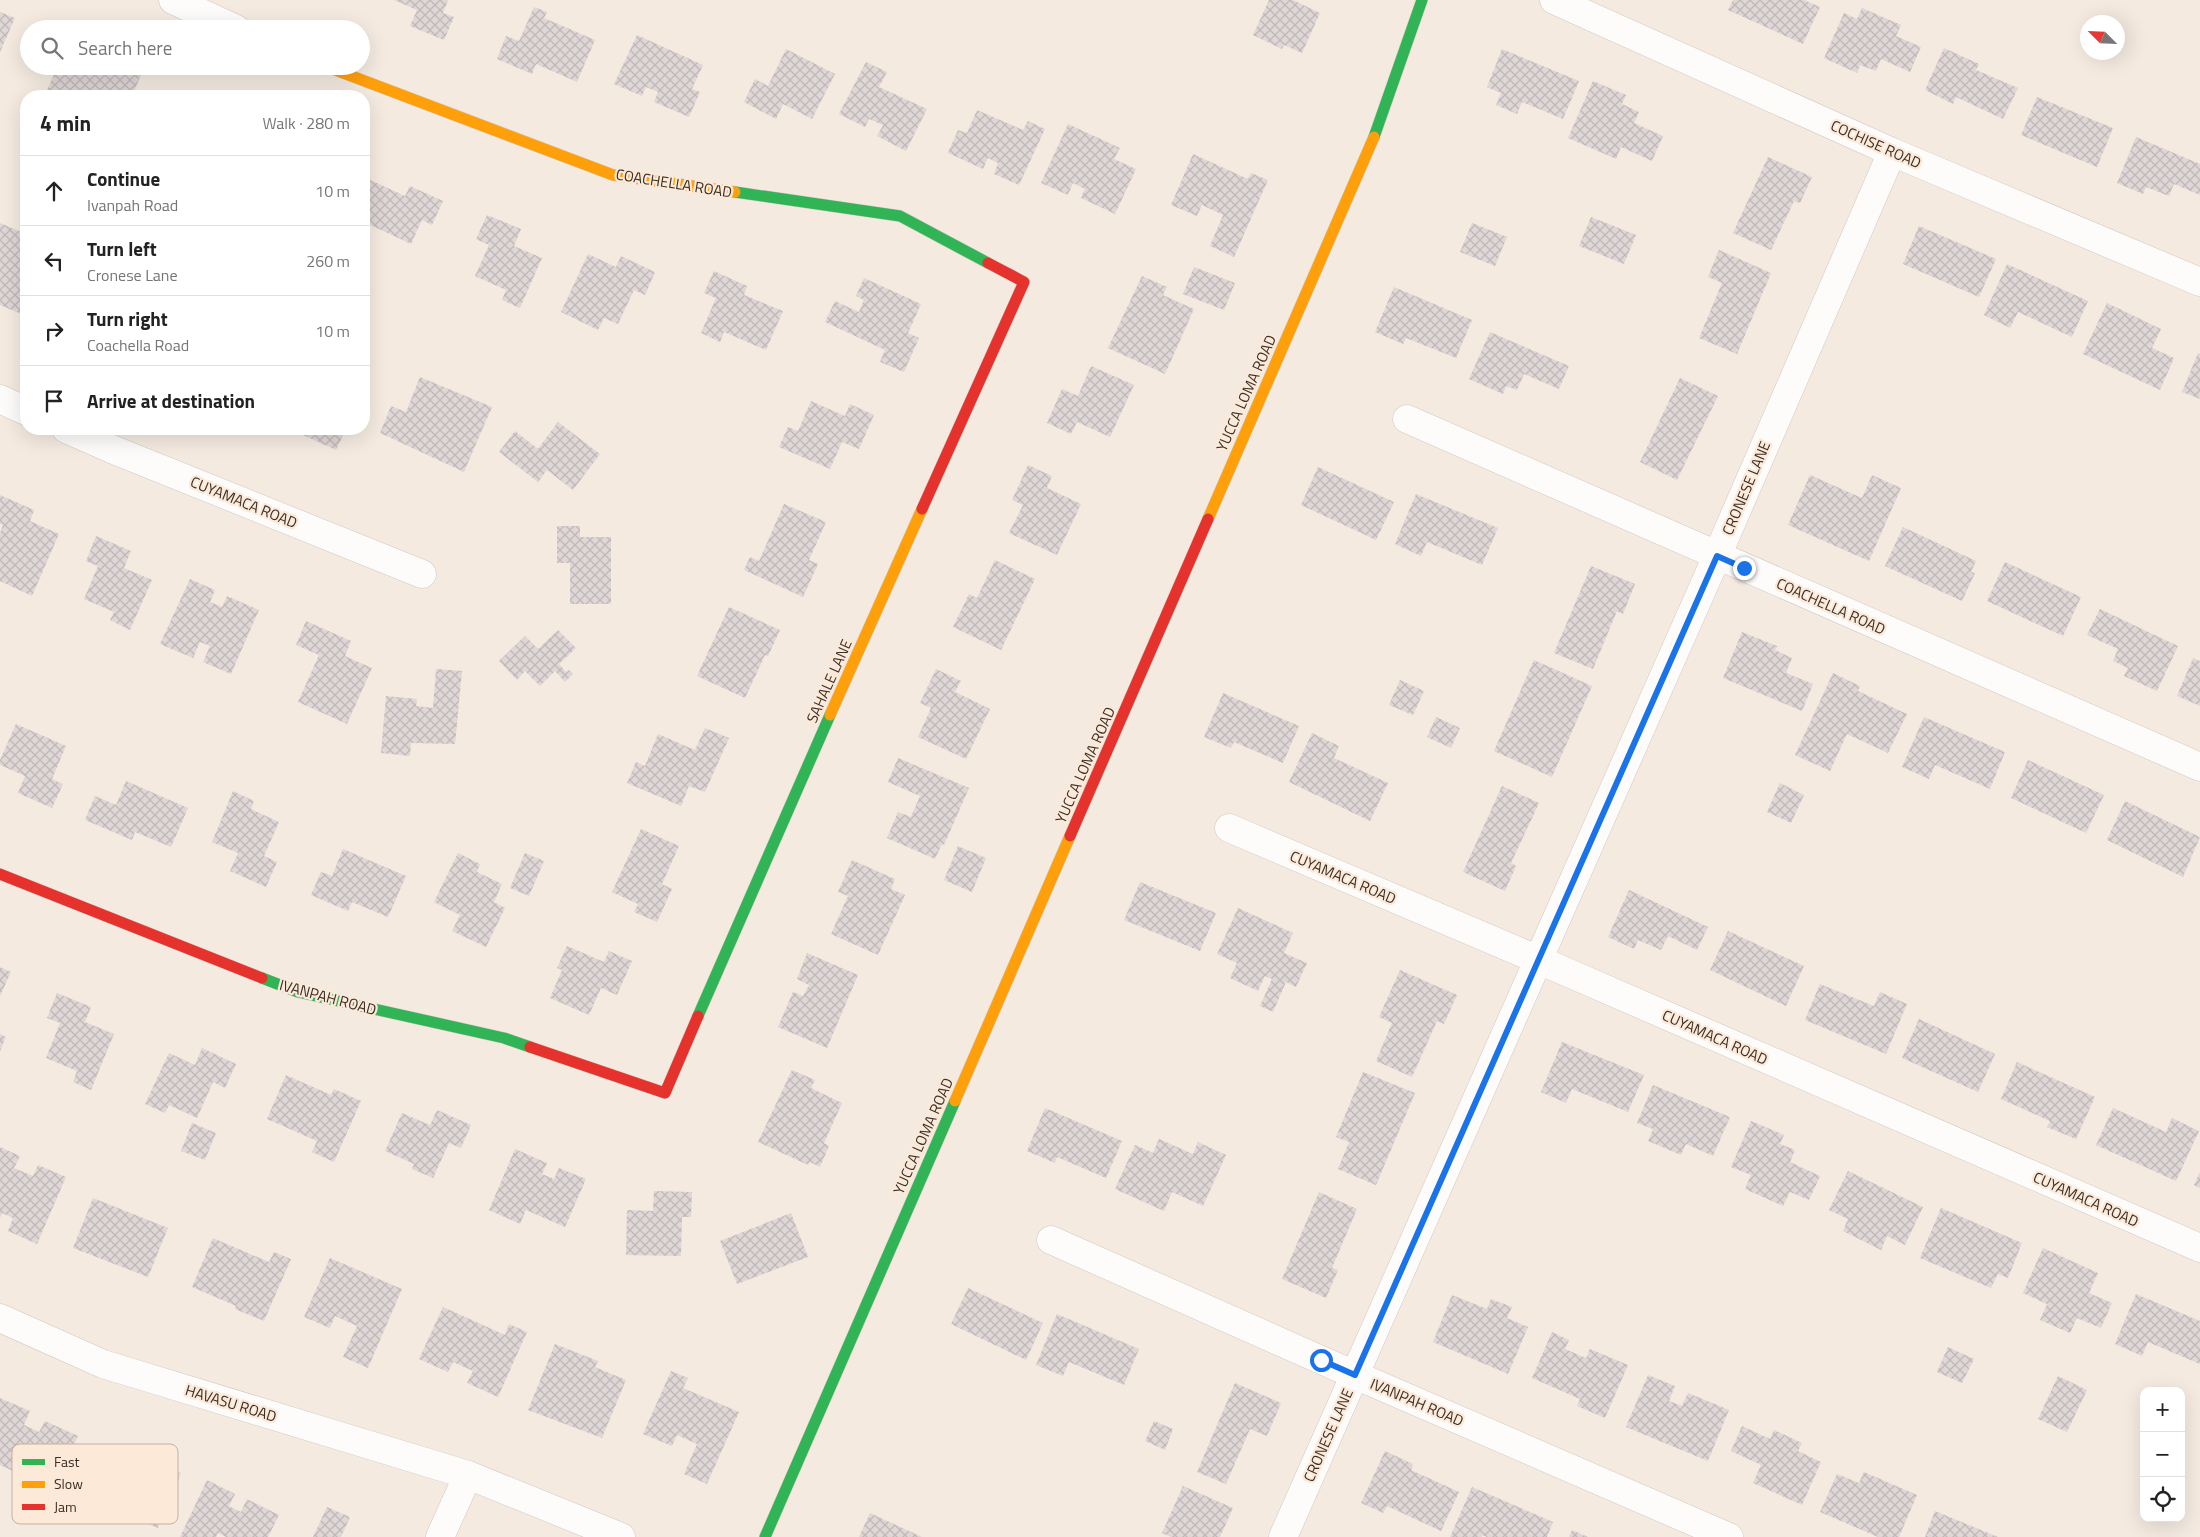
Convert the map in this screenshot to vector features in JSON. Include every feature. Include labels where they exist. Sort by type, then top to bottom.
[{"type":"street","points":[[173,0],[216,20]]},
{"type":"street","name":"YUCCA LOMA ROAD","points":[[765,1537],[1380,124],[1422,0]]},
{"type":"street","name":"COCHISE ROAD","points":[[1554,0],[1892,152],[2200,282]]},
{"type":"street","name":"COACHELLA ROAD","points":[[349,75],[614,175],[900,216],[1024,282]]},
{"type":"street","name":"CRONESE LANE","points":[[1283,1537],[1717,556],[1892,152]]},
{"type":"street","name":"SAHALE LANE","points":[[665,1094],[834,706],[1024,282]]},
{"type":"street","points":[[0,398],[20,407]]},
{"type":"street","name":"COACHELLA ROAD","points":[[1407,419],[2200,767]]},
{"type":"street","name":"CUYAMACA ROAD","points":[[80,435],[422,574]]},
{"type":"street","name":"CUYAMACA ROAD","points":[[1229,828],[1539,960],[2200,1248]]},
{"type":"street","name":"IVANPAH ROAD","points":[[0,874],[298,992],[504,1038],[665,1094]]},
{"type":"street","name":"IVANPAH ROAD","points":[[1051,1240],[1355,1375],[1729,1537]]},
{"type":"street","name":"HAVASU ROAD","points":[[0,1318],[103,1364],[468,1475],[621,1537]]},
{"type":"street","points":[[440,1537],[468,1475]]},
{"type":"building","points":[[394,0],[448,0],[443,13],[454,17],[444,40],[410,26],[417,10]]},
{"type":"building","points":[[1269,0],[1293,0],[1320,13],[1302,53],[1284,45],[1282,49],[1253,35]]},
{"type":"building","points":[[1733,0],[1804,0],[1820,7],[1803,44],[1728,10]]},
{"type":"building","points":[[534,7],[547,12],[544,18],[595,40],[577,82],[536,64],[532,74],[497,59],[506,36],[519,41]]},
{"type":"building","points":[[1862,8],[1901,25],[1896,36],[1921,47],[1910,72],[1881,59],[1876,71],[1860,65],[1857,73],[1824,58],[1844,13],[1857,19]]},
{"type":"building","points":[[0,12],[15,18],[0,52]]},
{"type":"building","points":[[637,35],[703,65],[692,89],[700,92],[689,117],[654,102],[658,92],[646,87],[642,96],[614,84]]},
{"type":"building","points":[[1944,48],[1979,64],[1976,70],[2018,88],[2003,119],[1956,97],[1953,104],[1925,90]]},
{"type":"building","points":[[786,49],[835,74],[812,119],[783,104],[776,119],[744,102],[755,79],[768,86]]},
{"type":"building","points":[[1502,49],[1579,81],[1563,119],[1522,102],[1517,114],[1496,105],[1501,93],[1487,87]]},
{"type":"building","points":[[866,62],[887,72],[879,87],[927,109],[906,151],[877,136],[883,125],[869,119],[865,127],[839,114]]},
{"type":"building","points":[[54,75],[141,75],[135,90],[47,90]]},
{"type":"building","points":[[1593,81],[1626,95],[1622,104],[1639,112],[1634,123],[1663,136],[1652,161],[1621,147],[1616,159],[1568,138]]},
{"type":"building","points":[[2037,97],[2113,128],[2097,167],[2021,135]]},
{"type":"building","points":[[977,110],[1023,130],[1028,121],[1045,129],[1019,185],[994,174],[998,163],[988,158],[983,169],[948,153],[958,130],[967,133]]},
{"type":"building","points":[[1068,124],[1120,148],[1114,159],[1136,169],[1115,214],[1081,198],[1085,189],[1073,183],[1068,195],[1041,183]]},
{"type":"building","points":[[2136,137],[2200,164],[2200,195],[2174,184],[2169,196],[2146,187],[2143,194],[2117,183]]},
{"type":"building","points":[[1193,154],[1248,179],[1251,173],[1268,180],[1234,257],[1210,246],[1223,215],[1202,205],[1197,216],[1171,205]]},
{"type":"building","points":[[1768,157],[1812,177],[1800,203],[1794,201],[1771,250],[1733,233]]},
{"type":"building","points":[[370,180],[405,196],[410,186],[443,201],[432,225],[422,220],[411,244],[370,225]]},
{"type":"building","points":[[487,215],[521,229],[514,246],[542,258],[520,308],[502,300],[506,290],[475,276],[489,245],[476,239]]},
{"type":"building","points":[[1591,217],[1636,235],[1624,264],[1579,246]]},
{"type":"building","points":[[0,223],[20,231],[20,313],[0,305]]},
{"type":"building","points":[[1472,223],[1507,237],[1495,266],[1460,252]]},
{"type":"building","points":[[1919,226],[1996,259],[1979,297],[1903,264]]},
{"type":"building","points":[[1719,250],[1771,273],[1737,354],[1699,338],[1722,283],[1708,277]]},
{"type":"building","points":[[588,254],[616,267],[621,256],[655,272],[645,295],[634,290],[618,324],[604,318],[598,330],[561,312]]},
{"type":"building","points":[[2007,264],[2088,301],[2072,337],[2018,312],[2010,328],[1984,315]]},
{"type":"building","points":[[1194,267],[1235,283],[1224,310],[1183,294]]},
{"type":"building","points":[[714,271],[747,286],[744,295],[783,311],[766,350],[724,332],[720,342],[701,333],[716,298],[704,293]]},
{"type":"building","points":[[1142,276],[1167,287],[1163,295],[1194,309],[1165,374],[1108,348]]},
{"type":"building","points":[[864,278],[921,304],[908,333],[919,338],[904,372],[880,362],[885,350],[825,322],[835,301],[859,312],[864,300],[856,296]]},
{"type":"building","points":[[1394,287],[1472,320],[1456,358],[1406,338],[1403,344],[1375,332]]},
{"type":"building","points":[[2107,303],[2161,329],[2152,348],[2174,358],[2160,390],[2083,354]]},
{"type":"building","points":[[1490,332],[1569,366],[1559,389],[1524,374],[1517,390],[1506,386],[1503,394],[1469,379]]},
{"type":"building","points":[[2198,353],[2200,354],[2200,399],[2182,392]]},
{"type":"building","points":[[1091,366],[1134,385],[1110,437],[1077,422],[1071,434],[1047,423],[1062,389],[1078,396]]},
{"type":"building","points":[[420,377],[492,407],[464,472],[380,433],[391,406],[406,412]]},
{"type":"building","points":[[1680,378],[1718,396],[1677,480],[1640,462]]},
{"type":"building","points":[[811,401],[845,416],[850,404],[874,415],[859,449],[842,442],[830,469],[779,447],[788,427],[798,431]]},
{"type":"building","points":[[558,422],[600,454],[573,490],[547,470],[538,482],[499,452],[515,431],[538,449]]},
{"type":"building","points":[[303,435],[343,435],[336,450]]},
{"type":"building","points":[[1028,465],[1052,476],[1047,488],[1081,504],[1057,555],[1009,533],[1023,505],[1012,500]]},
{"type":"building","points":[[1318,467],[1394,502],[1376,540],[1301,505]]},
{"type":"building","points":[[1810,475],[1862,498],[1872,475],[1901,488],[1869,561],[1788,525]]},
{"type":"building","points":[[1416,494],[1498,528],[1482,565],[1427,542],[1421,556],[1395,544]]},
{"type":"building","points":[[0,495],[34,510],[30,521],[59,534],[32,596],[0,581],[0,533],[3,525],[0,524]]},
{"type":"building","points":[[784,504],[826,522],[809,560],[818,564],[803,597],[744,570],[750,557],[759,561]]},
{"type":"building","points":[[557,526],[580,526],[580,537],[611,537],[611,604],[570,604],[570,563],[557,563]]},
{"type":"building","points":[[1903,527],[1976,561],[1971,572],[1975,573],[1962,601],[1885,566]]},
{"type":"building","points":[[96,536],[131,551],[124,568],[152,580],[130,630],[110,620],[114,612],[84,599],[98,566],[86,561]]},
{"type":"building","points":[[995,560],[1035,579],[1001,650],[953,627],[969,594],[977,598]]},
{"type":"building","points":[[2005,562],[2081,597],[2063,636],[1987,601]]},
{"type":"building","points":[[1591,566],[1635,584],[1623,614],[1617,611],[1593,669],[1554,653]]},
{"type":"building","points":[[190,579],[215,590],[210,602],[222,607],[227,596],[259,610],[231,674],[203,662],[210,646],[200,642],[193,658],[160,644]]},
{"type":"building","points":[[729,607],[780,630],[768,656],[765,655],[745,698],[697,676]]},
{"type":"building","points":[[2100,609],[2178,646],[2157,691],[2124,676],[2128,668],[2113,661],[2118,649],[2087,635]]},
{"type":"building","points":[[306,621],[351,641],[345,656],[372,668],[347,724],[298,702],[319,655],[296,645]]},
{"type":"building","points":[[558,630],[576,648],[559,664],[566,672],[569,670],[573,674],[565,682],[555,671],[540,686],[525,671],[517,680],[499,661],[525,636],[538,649]]},
{"type":"building","points":[[1742,632],[1777,646],[1775,650],[1792,658],[1786,673],[1813,684],[1802,711],[1723,678]]},
{"type":"building","points":[[2193,658],[2200,661],[2200,706],[2177,696]]},
{"type":"building","points":[[1534,660],[1592,686],[1552,777],[1494,751]]},
{"type":"building","points":[[436,669],[462,671],[455,744],[411,743],[410,756],[381,753],[386,696],[417,699],[416,706],[433,708]]},
{"type":"building","points":[[936,669],[961,681],[955,692],[990,709],[966,759],[918,737],[931,708],[920,703]]},
{"type":"building","points":[[1833,673],[1860,686],[1858,691],[1907,714],[1888,753],[1847,734],[1830,771],[1795,755]]},
{"type":"building","points":[[1400,680],[1424,691],[1413,715],[1389,705]]},
{"type":"building","points":[[1223,693],[1299,726],[1283,763],[1234,742],[1231,748],[1204,737]]},
{"type":"building","points":[[1436,717],[1460,728],[1451,748],[1427,737]]},
{"type":"building","points":[[1924,717],[2005,752],[1990,789],[1935,765],[1929,779],[1902,767]]},
{"type":"building","points":[[16,724],[66,746],[52,779],[63,784],[52,808],[18,793],[25,776],[0,765],[0,760]]},
{"type":"building","points":[[705,728],[729,738],[705,792],[689,786],[681,806],[627,783],[636,762],[645,766],[658,734],[695,750]]},
{"type":"building","points":[[1312,733],[1339,746],[1334,758],[1388,783],[1370,821],[1289,782]]},
{"type":"building","points":[[898,758],[969,788],[944,845],[942,844],[935,859],[887,838],[898,812],[911,817],[920,796],[888,782]]},
{"type":"building","points":[[2028,760],[2104,795],[2086,833],[2011,798]]},
{"type":"building","points":[[126,781],[188,808],[171,847],[135,832],[132,840],[85,820],[95,796],[116,805]]},
{"type":"building","points":[[1780,783],[1804,795],[1791,823],[1767,812]]},
{"type":"building","points":[[1502,786],[1539,803],[1511,863],[1516,866],[1505,891],[1463,872]]},
{"type":"building","points":[[233,791],[254,801],[251,809],[279,822],[264,856],[277,862],[266,887],[230,871],[238,853],[212,842]]},
{"type":"building","points":[[2125,801],[2200,837],[2183,877],[2107,840]]},
{"type":"building","points":[[641,829],[679,846],[662,884],[672,889],[657,922],[634,912],[638,904],[612,892]]},
{"type":"building","points":[[958,846],[986,858],[972,892],[944,880]]},
{"type":"building","points":[[343,849],[406,876],[388,917],[352,902],[348,911],[311,895],[321,872],[332,876]]},
{"type":"building","points":[[458,853],[480,864],[477,872],[502,884],[494,902],[505,908],[486,947],[452,931],[460,915],[434,902]]},
{"type":"building","points":[[525,853],[544,861],[529,896],[510,888]]},
{"type":"building","points":[[852,860],[895,879],[891,889],[905,895],[878,955],[831,934],[848,896],[838,892]]},
{"type":"building","points":[[1140,882],[1216,913],[1200,951],[1124,920]]},
{"type":"building","points":[[1629,890],[1708,927],[1697,950],[1668,936],[1661,950],[1638,940],[1634,949],[1608,937]]},
{"type":"building","points":[[1238,908],[1293,933],[1284,953],[1307,963],[1296,987],[1286,982],[1273,1012],[1260,1006],[1272,979],[1265,976],[1258,991],[1230,978],[1237,963],[1217,954]]},
{"type":"building","points":[[1728,931],[1804,966],[1786,1006],[1710,970]]},
{"type":"building","points":[[567,946],[604,962],[609,951],[632,961],[617,995],[601,988],[589,1015],[550,998],[562,970],[557,968]]},
{"type":"building","points":[[807,953],[858,975],[827,1048],[778,1027],[793,992],[803,996],[809,985],[797,979]]},
{"type":"building","points":[[0,967],[11,972],[0,996]]},
{"type":"building","points":[[1400,970],[1457,995],[1444,1024],[1437,1021],[1412,1077],[1376,1061],[1392,1023],[1379,1017]]},
{"type":"building","points":[[1820,984],[1874,1006],[1880,992],[1907,1004],[1886,1054],[1805,1020]]},
{"type":"building","points":[[57,993],[91,1007],[85,1022],[114,1034],[91,1090],[73,1082],[77,1071],[46,1058],[60,1023],[47,1018]]},
{"type":"building","points":[[1919,1019],[1995,1054],[1978,1092],[1902,1058]]},
{"type":"building","points":[[0,1034],[6,1037],[0,1051]]},
{"type":"building","points":[[1562,1042],[1644,1075],[1628,1112],[1572,1089],[1566,1103],[1541,1092]]},
{"type":"building","points":[[202,1048],[236,1064],[225,1088],[213,1082],[197,1118],[169,1105],[165,1113],[145,1104],[169,1053],[195,1065]]},
{"type":"building","points":[[2017,1062],[2095,1097],[2076,1139],[2047,1127],[2050,1121],[2001,1099]]},
{"type":"building","points":[[792,1070],[815,1080],[811,1088],[842,1103],[824,1143],[829,1146],[820,1167],[810,1162],[808,1165],[758,1142]]},
{"type":"building","points":[[1363,1072],[1415,1093],[1376,1185],[1338,1169],[1349,1142],[1336,1137]]},
{"type":"building","points":[[286,1075],[331,1095],[334,1089],[361,1101],[334,1162],[312,1152],[317,1141],[267,1119]]},
{"type":"building","points":[[1653,1085],[1730,1117],[1713,1156],[1686,1144],[1681,1155],[1648,1141],[1653,1129],[1637,1123]]},
{"type":"building","points":[[1045,1108],[1122,1141],[1106,1178],[1057,1157],[1055,1163],[1027,1151]]},
{"type":"building","points":[[2113,1108],[2166,1132],[2172,1118],[2199,1131],[2176,1181],[2096,1145]]},
{"type":"building","points":[[437,1110],[471,1125],[461,1148],[449,1143],[433,1178],[412,1169],[414,1164],[385,1151],[402,1113],[430,1125]]},
{"type":"building","points":[[1751,1121],[1784,1135],[1780,1144],[1795,1150],[1790,1162],[1820,1176],[1809,1200],[1790,1192],[1783,1206],[1745,1189],[1751,1175],[1731,1167]]},
{"type":"building","points":[[192,1123],[216,1133],[205,1160],[181,1151]]},
{"type":"building","points":[[1159,1139],[1193,1154],[1198,1142],[1226,1155],[1203,1206],[1172,1192],[1164,1211],[1115,1189],[1135,1145],[1153,1153]]},
{"type":"building","points":[[0,1147],[20,1156],[14,1168],[33,1176],[38,1165],[66,1177],[37,1244],[8,1231],[13,1218],[2,1213],[0,1218]]},
{"type":"building","points":[[515,1149],[547,1163],[542,1174],[554,1179],[559,1168],[586,1179],[565,1227],[526,1210],[520,1224],[489,1210]]},
{"type":"building","points":[[1848,1171],[1923,1207],[1905,1245],[1887,1236],[1881,1250],[1843,1231],[1848,1219],[1829,1210]]},
{"type":"building","points":[[2200,1172],[2200,1188],[2194,1185]]},
{"type":"building","points":[[654,1191],[692,1192],[691,1217],[682,1217],[681,1256],[626,1255],[627,1210],[653,1211]]},
{"type":"building","points":[[1319,1192],[1357,1209],[1332,1268],[1338,1270],[1326,1298],[1282,1279]]},
{"type":"building","points":[[93,1198],[168,1228],[148,1277],[73,1248]]},
{"type":"building","points":[[1941,1208],[2022,1243],[2008,1278],[1998,1274],[1991,1288],[1920,1258]]},
{"type":"building","points":[[791,1213],[808,1257],[737,1284],[720,1241]]},
{"type":"building","points":[[213,1238],[269,1262],[274,1252],[291,1259],[264,1321],[235,1309],[236,1306],[192,1287]]},
{"type":"building","points":[[2043,1248],[2098,1273],[2089,1293],[2112,1303],[2101,1328],[2077,1318],[2070,1333],[2040,1320],[2047,1304],[2023,1293]]},
{"type":"building","points":[[330,1258],[402,1289],[368,1368],[343,1357],[357,1326],[335,1316],[330,1328],[304,1317]]},
{"type":"building","points":[[968,1288],[1043,1323],[1026,1360],[951,1324]]},
{"type":"building","points":[[2136,1294],[2200,1321],[2200,1364],[2148,1342],[2142,1356],[2115,1344]]},
{"type":"building","points":[[1452,1295],[1487,1309],[1491,1299],[1512,1307],[1507,1318],[1528,1327],[1508,1374],[1433,1342]]},
{"type":"building","points":[[443,1307],[505,1335],[509,1324],[527,1332],[498,1397],[467,1383],[473,1371],[453,1362],[448,1372],[419,1359]]},
{"type":"building","points":[[1057,1314],[1139,1349],[1124,1385],[1069,1362],[1063,1376],[1036,1365]]},
{"type":"building","points":[[1552,1332],[1569,1340],[1565,1349],[1586,1358],[1590,1349],[1628,1365],[1605,1418],[1577,1406],[1580,1399],[1532,1378]]},
{"type":"building","points":[[555,1344],[598,1361],[595,1367],[626,1380],[602,1438],[528,1410]]},
{"type":"building","points":[[1948,1347],[1974,1359],[1962,1383],[1937,1372]]},
{"type":"building","points":[[671,1371],[688,1378],[683,1388],[739,1412],[707,1484],[684,1474],[697,1444],[677,1435],[672,1446],[643,1434]]},
{"type":"building","points":[[1648,1375],[1675,1386],[1669,1401],[1682,1406],[1688,1393],[1729,1410],[1708,1461],[1626,1427]]},
{"type":"building","points":[[2058,1376],[2087,1390],[2067,1432],[2038,1419]]},
{"type":"building","points":[[1235,1383],[1281,1403],[1267,1436],[1250,1429],[1226,1484],[1197,1472]]},
{"type":"building","points":[[0,1398],[30,1411],[24,1425],[39,1432],[45,1421],[78,1436],[74,1444],[12,1444],[12,1471],[0,1465]]},
{"type":"building","points":[[1154,1421],[1173,1429],[1165,1450],[1145,1441]]},
{"type":"building","points":[[1742,1426],[1770,1439],[1774,1430],[1802,1443],[1798,1451],[1821,1462],[1802,1505],[1753,1483],[1761,1465],[1731,1451]]},
{"type":"building","points":[[1385,1451],[1413,1464],[1411,1470],[1459,1492],[1441,1531],[1387,1506],[1383,1513],[1361,1503]]},
{"type":"building","points":[[1864,1472],[1917,1495],[1899,1537],[1878,1537],[1820,1512],[1837,1474],[1859,1483]]},
{"type":"building","points":[[207,1480],[235,1494],[229,1506],[241,1512],[247,1499],[279,1515],[268,1537],[226,1537],[218,1533],[216,1537],[180,1537]]},
{"type":"building","points":[[1183,1486],[1233,1508],[1220,1537],[1171,1537],[1162,1533]]},
{"type":"building","points":[[1472,1487],[1553,1522],[1547,1537],[1487,1537],[1482,1535],[1482,1537],[1450,1537]]},
{"type":"building","points":[[327,1507],[350,1517],[341,1537],[313,1537]]},
{"type":"building","points":[[1935,1511],[1998,1537],[1925,1537]]},
{"type":"building","points":[[870,1513],[922,1537],[859,1537]]},
{"type":"building","points":[[149,1524],[160,1524],[158,1528]]},
{"type":"building","points":[[1572,1530],[1588,1537],[1569,1537]]},
{"type":"traffic: fast","points":[[1374,137],[1422,0]]},
{"type":"traffic: fast","points":[[735,192],[900,216],[988,263]]},
{"type":"traffic: fast","points":[[698,1016],[830,715]]},
{"type":"traffic: fast","points":[[262,978],[298,992],[504,1038],[530,1047]]},
{"type":"traffic: fast","points":[[765,1537],[955,1101]]},
{"type":"traffic: slow","points":[[349,75],[613,175],[735,192]]},
{"type":"traffic: slow","points":[[1208,519],[1374,137]]},
{"type":"traffic: slow","points":[[830,715],[922,509]]},
{"type":"traffic: slow","points":[[955,1101],[1070,836]]},
{"type":"traffic: jam","points":[[922,509],[1024,282],[988,263]]},
{"type":"traffic: jam","points":[[1070,836],[1208,519]]},
{"type":"traffic: jam","points":[[0,874],[262,978]]},
{"type":"traffic: jam","points":[[530,1047],[665,1093],[698,1016]]},
{"type":"route","points":[[1321,1360],[1355,1375],[1717,556],[1744,568]]}]
